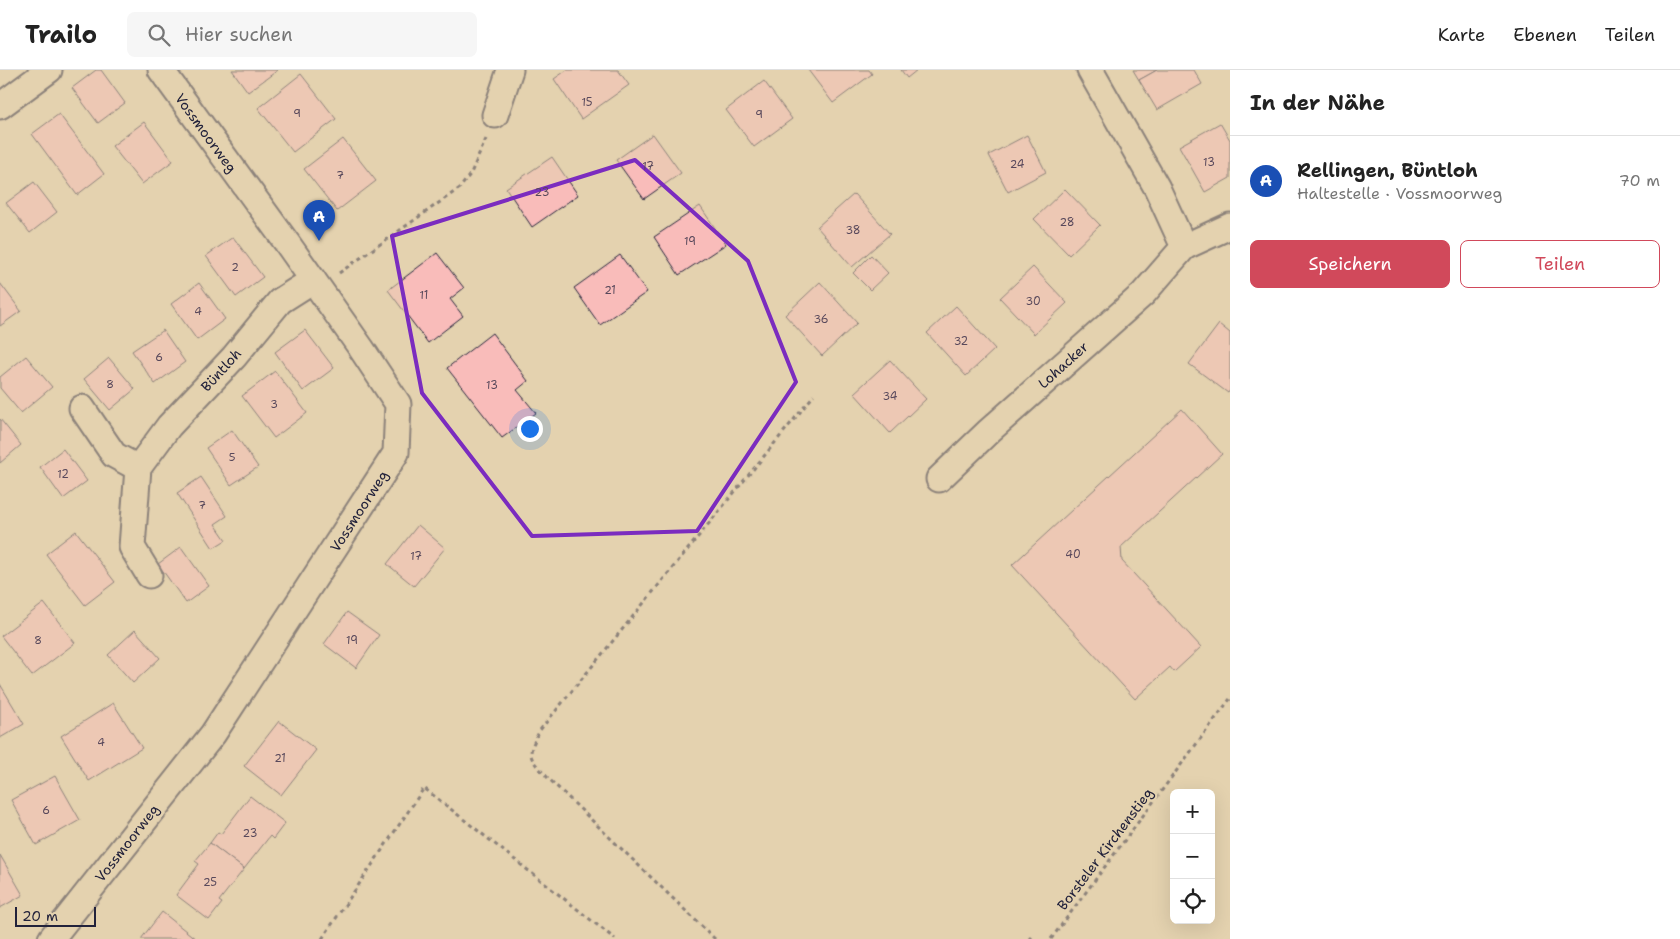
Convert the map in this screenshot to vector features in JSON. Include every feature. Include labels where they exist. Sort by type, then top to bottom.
[{"type":"street","points":[[0,106],[49,70]]},
{"type":"street","name":"Vossmoorweg","points":[[51,939],[213,734],[396,453],[398,404],[315,284],[161,70]]},
{"type":"street","points":[[495,115],[510,70]]},
{"type":"street","points":[[1090,70],[1157,188],[1184,247]]},
{"type":"street","name":"Lohacker","points":[[939,479],[988,431],[1143,294],[1184,247],[1230,226]]},
{"type":"street","name":"Büntloh","points":[[138,468],[169,426],[234,357],[280,301],[315,284]]},
{"type":"street","points":[[82,408],[114,455],[138,468],[132,547],[149,575]]},
{"type":"path","points":[[315,284],[460,188],[471,174],[495,115]]},
{"type":"path","points":[[715,939],[548,778],[532,760],[531,748],[540,730],[814,395]]},
{"type":"path","name":"Borsteler Kirchenstieg","points":[[1051,939],[1230,700]]},
{"type":"path","points":[[322,939],[424,788],[615,939]]},
{"type":"path","points":[[325,935],[330,939]]},
{"type":"highlighted area","points":[[635,160],[748,261],[796,382],[697,531],[532,536],[422,393],[392,236]]},
{"type":"building","points":[[96,70],[101,70],[125,103],[98,123],[72,88]]},
{"type":"building","points":[[232,70],[278,70],[248,92]]},
{"type":"building","points":[[567,70],[618,70],[629,85],[581,119],[554,79]]},
{"type":"building","points":[[808,70],[869,70],[872,74],[833,103]]},
{"type":"building","points":[[901,70],[917,70],[907,78]]},
{"type":"building","points":[[1133,70],[1157,70],[1139,80]]},
{"type":"building","points":[[1157,70],[1194,70],[1202,84],[1157,110],[1139,80]]},
{"type":"building","points":[[301,74],[336,119],[293,152],[258,108]]},
{"type":"building","points":[[764,81],[792,119],[754,147],[726,110]]},
{"type":"building","points":[[59,114],[104,174],[77,195],[32,134]]},
{"type":"building","points":[[144,122],[173,161],[142,184],[112,146]]},
{"type":"building","points":[[1220,123],[1230,140],[1230,178],[1205,192],[1179,146]]},
{"type":"building","points":[[653,134],[681,173],[644,199],[616,160]]},
{"type":"building","points":[[1027,135],[1046,172],[1008,192],[989,155]]},
{"type":"building","points":[[343,139],[376,181],[337,211],[304,169]]},
{"type":"building","points":[[552,157],[578,195],[532,227],[506,188]]},
{"type":"building","points":[[34,182],[57,212],[30,233],[6,203]]},
{"type":"building","points":[[1065,189],[1100,225],[1069,255],[1034,219]]},
{"type":"building","points":[[854,194],[890,234],[852,267],[817,227]]},
{"type":"building","points":[[700,206],[726,244],[679,275],[654,237]]},
{"type":"building","points":[[233,237],[263,277],[236,297],[206,256]]},
{"type":"building","points":[[437,253],[464,288],[450,299],[463,316],[428,343],[388,290]]},
{"type":"building","points":[[620,255],[647,292],[600,325],[574,288]]},
{"type":"building","points":[[871,255],[888,273],[870,290],[853,273]]},
{"type":"building","points":[[1033,267],[1067,303],[1034,334],[1000,298]]},
{"type":"building","points":[[820,282],[857,323],[822,356],[785,315]]},
{"type":"building","points":[[0,283],[21,311],[0,326]]},
{"type":"building","points":[[199,283],[225,319],[197,340],[171,304]]},
{"type":"building","points":[[956,306],[995,349],[966,376],[927,333]]},
{"type":"building","points":[[1219,324],[1230,333],[1230,390],[1228,393],[1189,364]]},
{"type":"building","points":[[163,330],[185,362],[155,384],[132,351]]},
{"type":"building","points":[[305,330],[334,368],[303,391],[275,352]]},
{"type":"building","points":[[492,333],[528,381],[517,390],[536,413],[502,438],[447,368]]},
{"type":"building","points":[[26,356],[52,387],[21,413],[0,388],[0,377]]},
{"type":"building","points":[[109,358],[135,389],[110,410],[84,379]]},
{"type":"building","points":[[890,360],[926,399],[890,433],[854,393]]},
{"type":"building","points":[[275,371],[307,413],[274,438],[242,396]]},
{"type":"building","points":[[1182,409],[1222,454],[1121,547],[1122,561],[1201,647],[1174,672],[1170,667],[1135,699],[1012,565]]},
{"type":"building","points":[[0,419],[21,445],[0,463]]},
{"type":"building","points":[[232,430],[258,467],[231,485],[206,448]]},
{"type":"building","points":[[63,449],[87,481],[63,499],[40,467]]},
{"type":"building","points":[[201,477],[227,516],[215,524],[226,540],[213,548],[177,493]]},
{"type":"building","points":[[418,525],[445,548],[414,586],[387,564]]},
{"type":"building","points":[[76,531],[115,582],[85,605],[46,554]]},
{"type":"building","points":[[181,547],[209,586],[186,603],[158,564]]},
{"type":"building","points":[[44,603],[75,643],[32,676],[1,636]]},
{"type":"building","points":[[347,612],[379,635],[356,668],[324,644]]},
{"type":"building","points":[[135,630],[160,658],[133,683],[108,655]]},
{"type":"building","points":[[0,684],[24,724],[0,738]]},
{"type":"building","points":[[113,703],[142,748],[89,781],[61,736]]},
{"type":"building","points":[[279,721],[316,750],[281,795],[244,766]]},
{"type":"building","points":[[55,776],[80,820],[36,845],[11,800]]},
{"type":"building","points":[[250,796],[285,823],[273,839],[270,836],[244,869],[210,843],[218,832],[221,834]]},
{"type":"building","points":[[210,843],[244,869],[219,901],[222,903],[209,920],[176,895],[199,864],[195,861]]},
{"type":"building","points":[[0,855],[23,895],[0,908]]},
{"type":"building","points":[[162,912],[196,939],[141,939]]},
{"type":"place","name":"Rellingen, Büntloh","points":[[319,241]]}]
